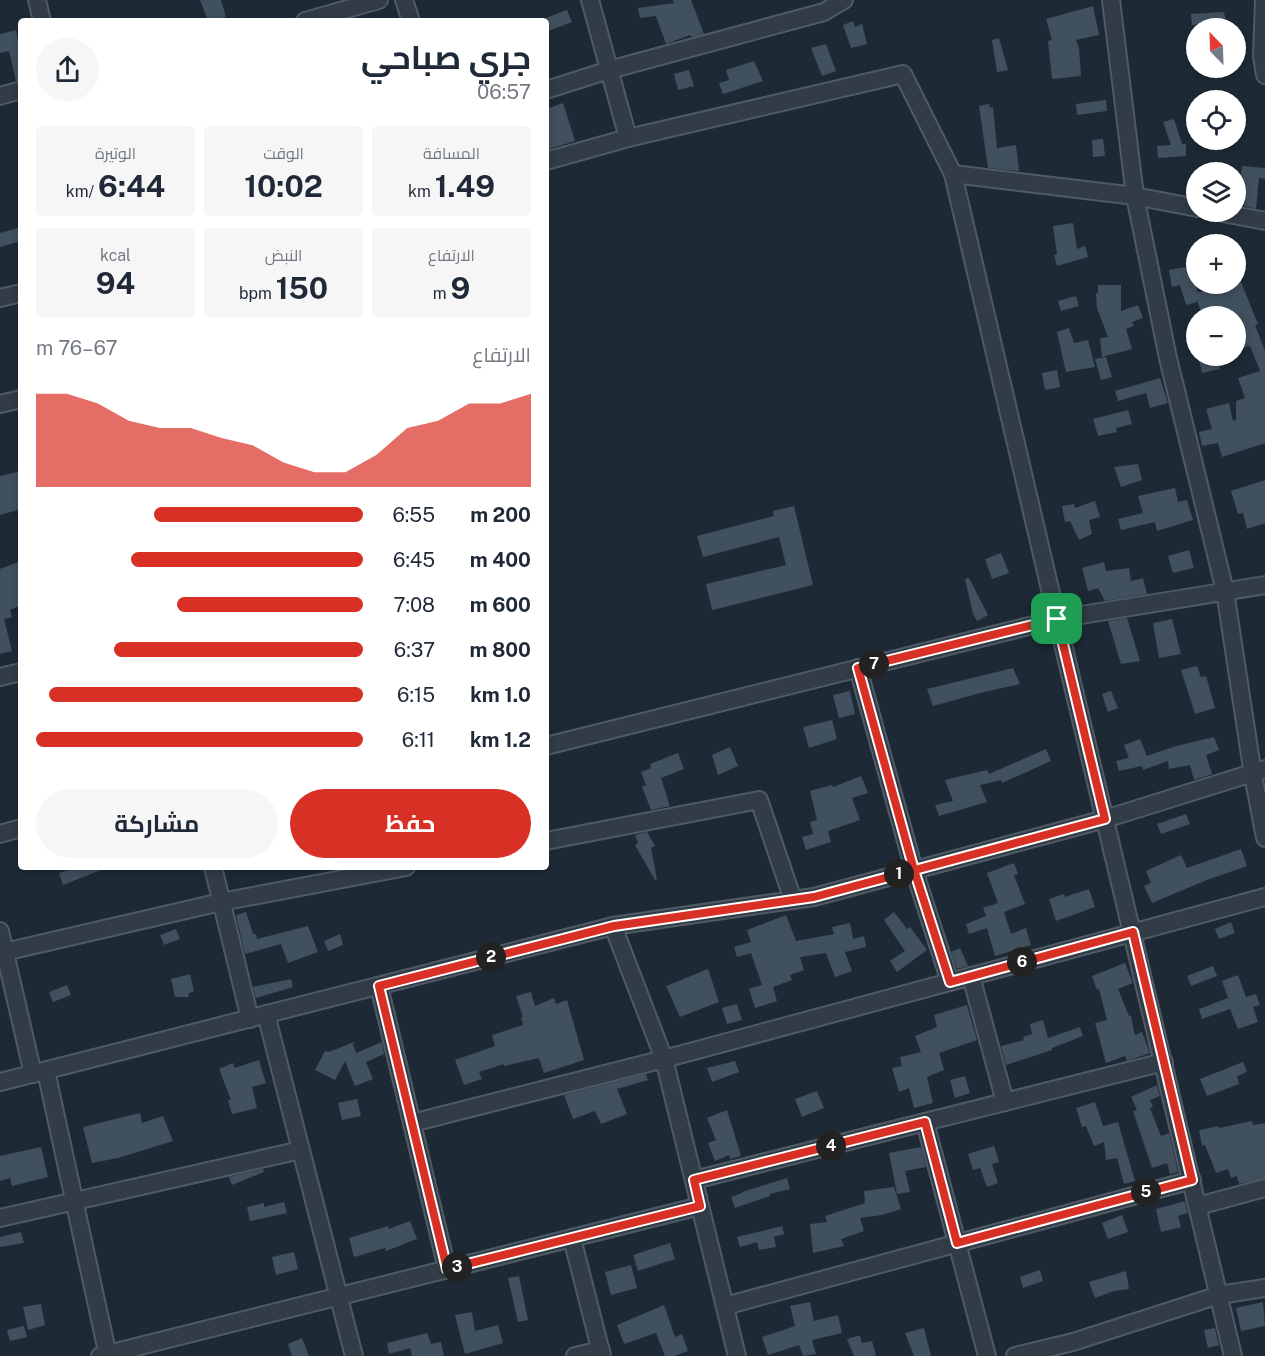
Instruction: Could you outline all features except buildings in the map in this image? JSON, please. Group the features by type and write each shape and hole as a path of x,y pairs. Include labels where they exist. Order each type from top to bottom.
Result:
{"street":[{"path":"37,0 41,18"},
{"path":"316,18 379,0"},
{"path":"404,0 410,18"},
{"path":"590,0 628,138"},
{"path":"549,89 844,0"},
{"path":"1112,0 1135,196 1167,358 1225,591 1259,772 1265,838"},
{"path":"1264,0 1262,56 1265,75"},
{"path":"549,160 628,138 903,74 953,174 1233,1356"},
{"path":"0,96 18,91"},
{"path":"953,174 1135,196 1186,206"},
{"path":"1246,217 1265,221"},
{"path":"0,298 18,294"},
{"path":"0,404 18,400"},
{"path":"549,745 1057,619 1265,585"},
{"path":"858,668 914,870 950,982"},
{"path":"0,677 18,673"},
{"path":"0,1082 614,926 814,897 1105,819 1259,772"},
{"path":"549,840 759,800 793,900"},
{"path":"0,834 18,829"},
{"path":"214,870 250,1019"},
{"path":"2,952 221,902 390,870"},
{"path":"412,1123 664,1059 1265,897"},
{"path":"614,926 664,1059 737,1356"},
{"path":"0,931 2,952 39,1072 74,1201 105,1355 700,1206"},
{"path":"971,976 1005,1102"},
{"path":"379,986 447,1269"},
{"path":"266,1014 354,1356"},
{"path":"694,1180 1164,1062"},
{"path":"925,1122 987,1356"},
{"path":"0,1218 301,1150"},
{"path":"725,1306 1192,1180"},
{"path":"1198,1206 1265,1188"},
{"path":"572,1238 601,1353 575,1356"},
{"path":"1015,1356 1073,1342 1219,1295 1265,1288"}],"route":[{"path":"1057,619 858,668 914,870 950,982 1133,932 1192,1180 957,1243 925,1122 694,1180 700,1206 447,1269 379,986 614,926 814,897 914,870 1105,819 1057,619"}]}
